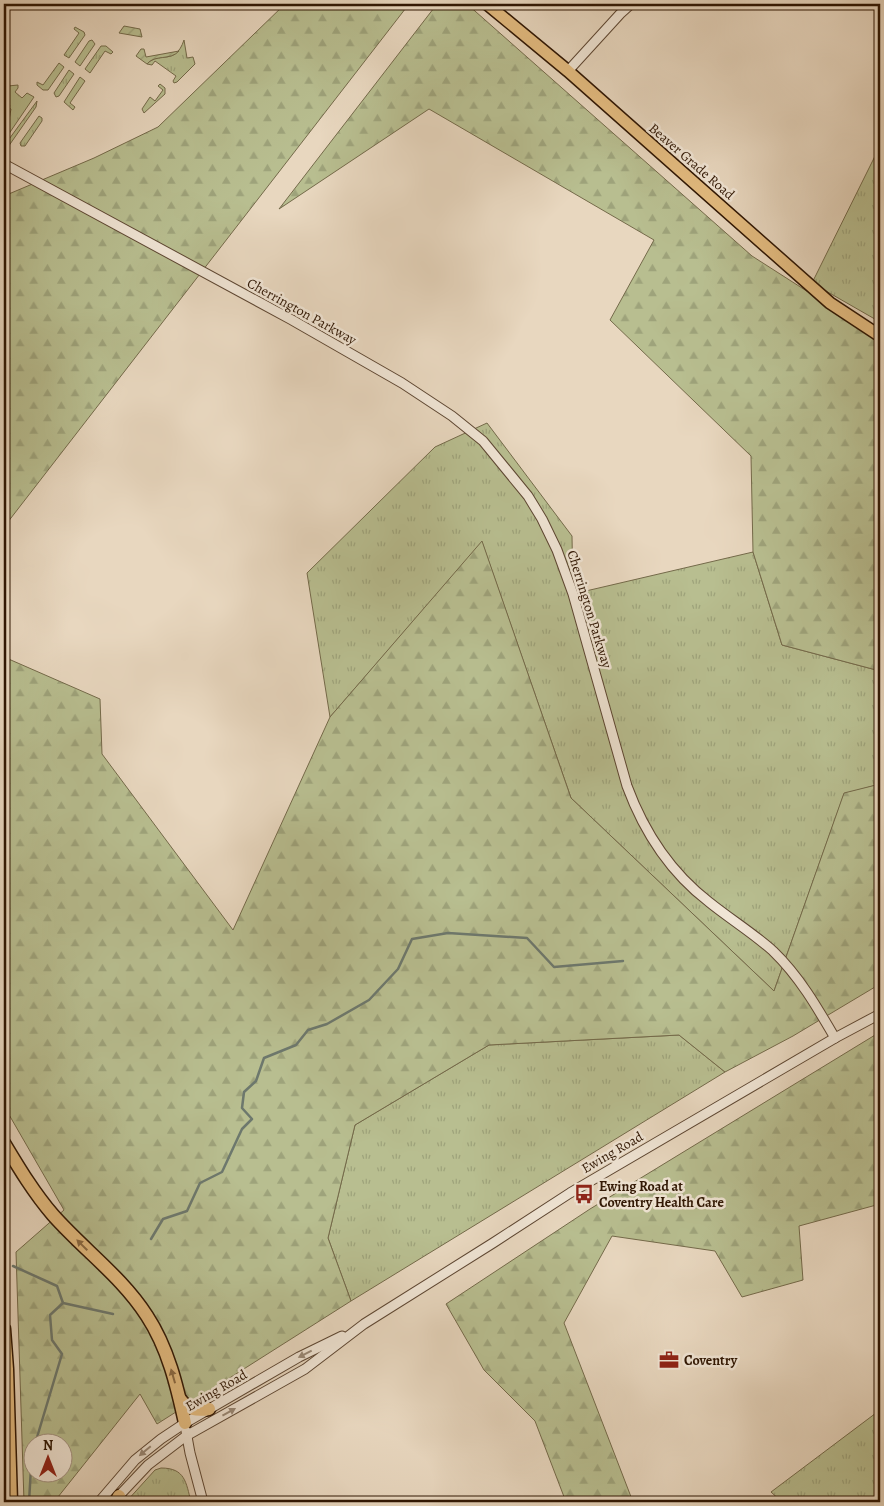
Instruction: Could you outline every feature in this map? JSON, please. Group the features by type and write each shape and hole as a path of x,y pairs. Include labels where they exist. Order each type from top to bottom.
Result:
{"highway":[{"path":"4,1143 26,1179 52,1214 123,1285 144,1312 168,1356 186,1430"},
{"path":"4,1329 11,1502"},
{"path":"180,1399 190,1408 209,1410"}],"main road":[{"name":"Beaver Grade Road","path":"487,4 568,71 830,303 880,336"}],"street":[{"path":"568,71 631,4"},
{"name":"Cherrington Parkway","path":"4,164 292,320 402,382 452,416 483,441 528,496 542,518 557,550 573,594 627,786 633,804 649,836 685,882 754,936 785,964 803,985 835,1038"},
{"name":"Ewing Road","path":"99,1502 136,1460 161,1439 186,1430 305,1369 364,1324 570,1193 835,1038 880,1014"},
{"name":"Ewing Road","path":"116,1500 148,1465 209,1410 299,1357 364,1324"},
{"path":"186,1430 203,1502"}],"green space":[{"path":"285,4 409,4 4,527 4,196 94,158 158,127"},
{"path":"437,4 467,4 752,256 880,338 880,671 782,645 753,552 751,456 610,320 654,240 429,109 279,209"},
{"path":"124,26 140,29 142,37 119,33"},
{"path":"75,27 84,32 85,35 69,58 64,55 79,33 74,29"},
{"path":"92,40 95,44 80,66 75,62 89,41"},
{"path":"184,40 187,58 193,57 195,64 174,83 173,81 176,76 155,61 152,65 147,64 157,58 172,56 180,48"},
{"path":"101,46 106,46 113,52 111,54 105,51 90,73 85,69"},
{"path":"141,49 144,49 146,57 179,51 171,56 154,59 147,64 136,56"},
{"path":"4,60 8,86 18,85 15,92 22,98 27,93 34,97 4,141 4,124 9,120 11,109 8,108 7,101 4,100"},
{"path":"59,63 64,67 48,90 43,90 37,85 37,82 43,85"},
{"path":"69,70 74,74 59,96 56,97 54,93"},
{"path":"80,77 85,81 70,103 75,107 73,110 64,102"},
{"path":"160,84 165,88 165,94 144,113 142,109 150,97 155,101 163,90 158,86"},
{"path":"37,101 36,107 4,151 4,146"},
{"path":"39,116 42,118 42,121 25,146 21,146 20,143"},
{"path":"880,146 880,322 812,283"},
{"path":"487,423 572,536 573,594 753,552 782,645 880,671 880,784 844,794 774,991 571,798 482,542 330,717 307,573 435,447"},
{"path":"482,541 571,798 774,991 844,793 880,784 880,984 793,1036 725,1072 679,1035 489,1045 355,1125 328,1238 351,1301 157,1424 140,1394 72,1479 72,1434 22,1434 22,1440 16,1252 64,1210 4,1106 4,657 100,699 102,754 233,930 330,717"},
{"path":"880,1032 880,1204 799,1226 803,1280 742,1297 715,1251 612,1236 564,1323 633,1502 566,1502 535,1421 484,1370 446,1304 590,1209"},
{"path":"679,1035 725,1072 351,1301 328,1238 355,1125 489,1045"},
{"path":"880,1410 880,1502 782,1502 771,1492"},
{"path":"161,1468 175,1470 180,1473 186,1482 191,1502 126,1502 155,1470"},
{"path":"23,1484 68,1484 54,1502 24,1502"}],"waterway":[{"path":"151,1239 163,1219 187,1211 200,1183 222,1172 242,1129 252,1119 242,1108 244,1092 256,1081 264,1058 296,1045 308,1030 327,1024 369,1000 398,969 412,939 448,933 527,938 554,967 623,961"},
{"path":"13,1266 57,1286 63,1303 50,1315 52,1340 62,1354 38,1434"},
{"path":"63,1303 113,1314"},
{"path":"29,1502 30,1484"}],"place":[{"name":"Ewing Road at Coventry Health Care","path":"584,1194"},
{"name":"Coventry","path":"669,1360"}]}
